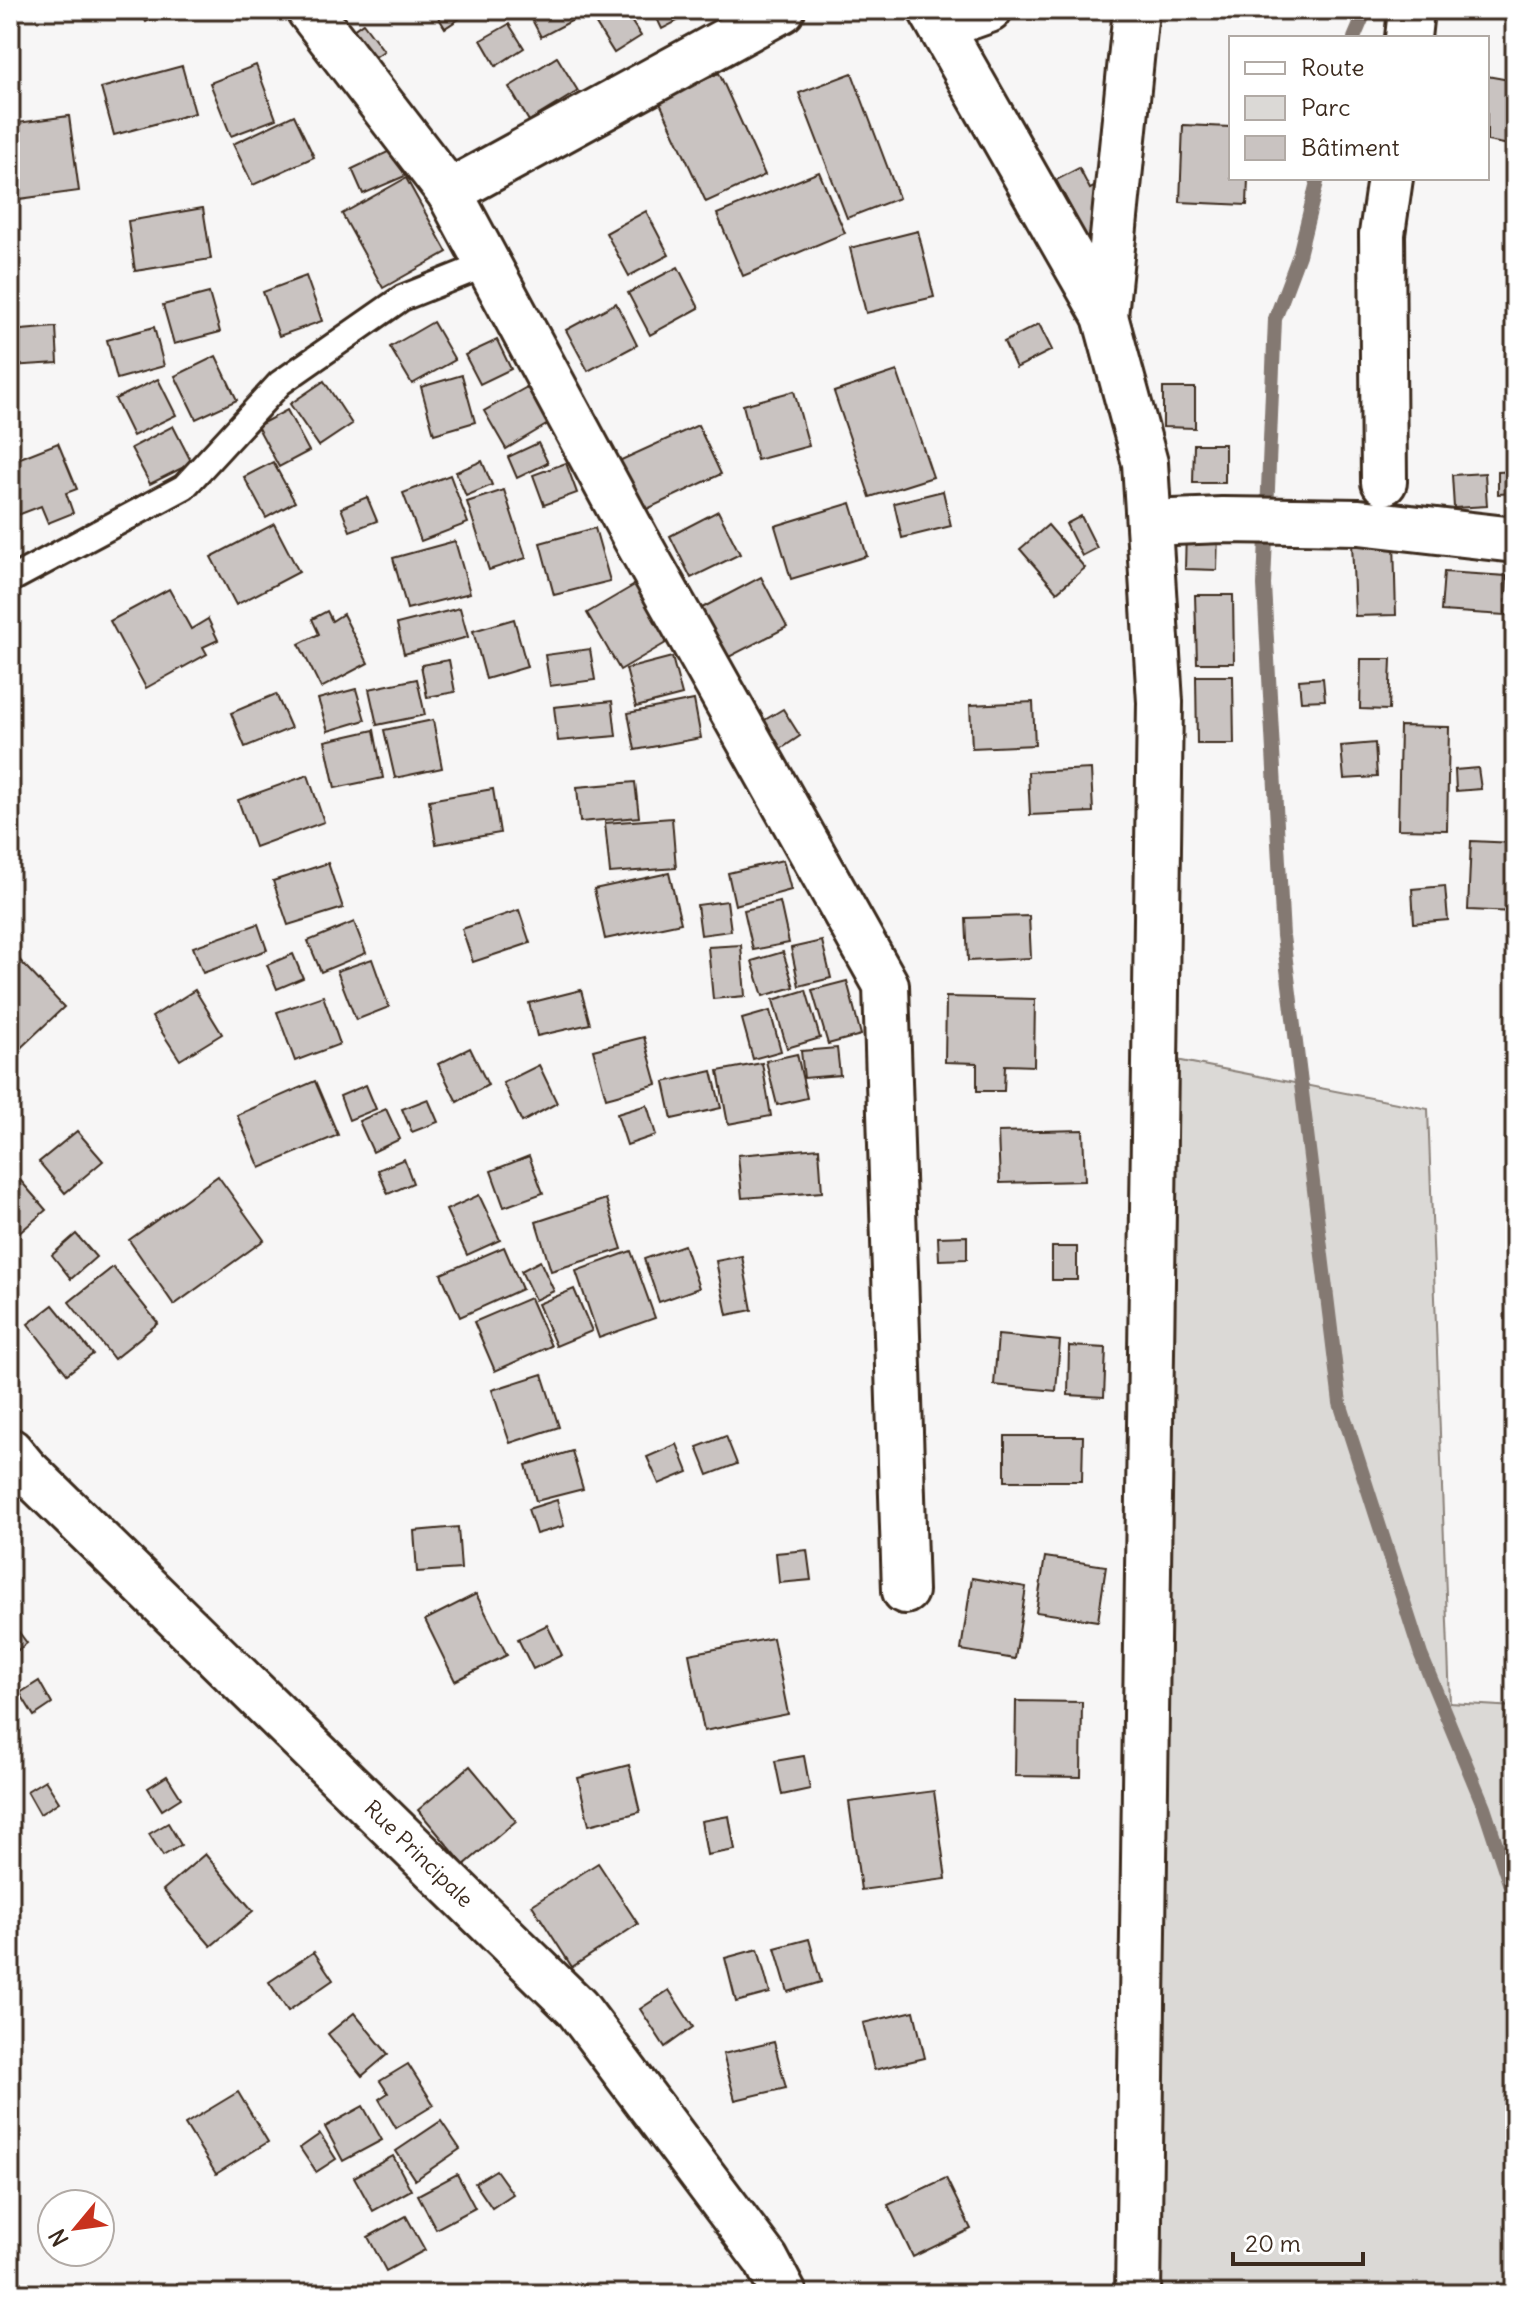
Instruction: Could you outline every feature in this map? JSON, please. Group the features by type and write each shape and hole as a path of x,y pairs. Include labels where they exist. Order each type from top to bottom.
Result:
{"street":[{"path":"309,10 449,192 636,539 886,985 905,1591"},
{"path":"449,192 782,10"},
{"path":"989,10 936,18 1105,316 1145,463 1149,523 1160,702 1138,2294"},
{"path":"1105,316 1136,10"},
{"path":"1408,36 1411,10"},
{"path":"1384,482 1382,234 1390,180"},
{"path":"1149,523 1222,520 1359,522 1515,540"},
{"name":"Rue Principale","path":"10,1451 577,2008 766,2260 784,2294"}],"lane":[{"path":"10,580 184,487 280,383 402,298 487,264"}],"green space":[{"path":"1156,1056 1428,1109 1450,1703 1515,1707 1515,2294 1138,2294"}],"building":[{"path":"140,10 169,10 146,22"},
{"path":"434,10 470,10 471,11 445,28"},
{"path":"527,10 570,10 575,19 541,37"},
{"path":"594,10 624,10 641,36 614,53 589,13"},
{"path":"653,10 697,10 697,11 662,29"},
{"path":"363,23 384,51 366,63 346,35"},
{"path":"509,24 524,48 496,66 481,40"},
{"path":"557,57 578,91 529,121 509,87"},
{"path":"256,65 276,119 231,136 210,83"},
{"path":"182,66 195,113 114,135 101,88"},
{"path":"719,73 765,175 706,202 659,101"},
{"path":"852,73 899,198 847,218 799,93"},
{"path":"1489,76 1515,81 1515,115 1510,145 1489,141"},
{"path":"294,115 314,157 253,185 233,144"},
{"path":"69,116 79,191 19,199 10,124"},
{"path":"1183,125 1229,127 1229,180 1248,180 1247,205 1180,202"},
{"path":"394,149 405,176 363,194 352,169"},
{"path":"1079,168 1090,189 1111,177 1094,251 1056,180"},
{"path":"819,172 845,233 743,276 717,214"},
{"path":"406,178 447,252 383,288 342,214"},
{"path":"203,208 211,259 135,271 128,221"},
{"path":"646,211 669,255 629,276 606,233"},
{"path":"918,231 934,297 866,313 850,248"},
{"path":"678,267 699,308 650,335 628,293"},
{"path":"306,276 322,321 279,336 263,292"},
{"path":"209,293 220,332 174,344 163,305"},
{"path":"616,303 637,345 588,371 566,330"},
{"path":"433,322 455,360 412,384 390,347"},
{"path":"1039,324 1052,350 1016,368 1004,342"},
{"path":"56,327 58,363 10,366 10,331"},
{"path":"154,327 164,366 117,379 107,340"},
{"path":"497,340 511,369 480,384 465,355"},
{"path":"216,356 237,400 196,419 175,376"},
{"path":"897,371 933,477 870,497 834,392"},
{"path":"462,375 475,422 434,434 421,387"},
{"path":"158,379 176,415 133,436 115,399"},
{"path":"324,381 352,424 319,446 290,404"},
{"path":"527,387 548,424 506,449 484,411"},
{"path":"1163,388 1195,388 1195,428 1163,427"},
{"path":"794,391 809,446 757,460 743,405"},
{"path":"287,410 309,451 279,467 257,426"},
{"path":"698,425 721,474 643,511 619,461"},
{"path":"173,426 192,463 150,484 131,448"},
{"path":"58,443 77,489 66,493 73,513 48,523 41,506 10,518 10,462"},
{"path":"538,443 548,463 517,478 508,457"},
{"path":"1194,444 1225,444 1225,483 1193,483"},
{"path":"482,461 492,485 466,496 456,472"},
{"path":"273,462 295,502 266,518 244,477"},
{"path":"566,463 577,493 544,505 533,475"},
{"path":"1515,471 1515,493 1498,494 1498,472"},
{"path":"1485,473 1487,506 1454,508 1452,475"},
{"path":"450,475 468,523 421,541 403,493"},
{"path":"504,490 526,558 489,570 467,502"},
{"path":"943,491 951,526 902,538 894,503"},
{"path":"367,497 377,521 350,531 341,508"},
{"path":"851,503 867,556 791,579 775,526"},
{"path":"718,511 740,554 691,578 670,536"},
{"path":"1081,516 1097,548 1082,556 1066,524"},
{"path":"274,524 299,572 236,605 211,557"},
{"path":"1048,525 1085,568 1057,592 1020,549"},
{"path":"595,528 610,581 554,595 540,543"},
{"path":"1186,530 1218,530 1217,570 1185,569"},
{"path":"455,541 470,593 407,609 393,558"},
{"path":"1394,541 1396,615 1355,616 1352,542"},
{"path":"1444,572 1507,576 1505,615 1441,611"},
{"path":"761,577 787,627 727,658 700,609"},
{"path":"638,583 671,640 620,670 587,613"},
{"path":"169,589 191,629 208,619 218,640 203,647 207,654 146,688 110,621"},
{"path":"1195,595 1233,595 1234,663 1197,663"},
{"path":"460,608 468,637 404,654 397,624"},
{"path":"327,611 332,621 343,614 368,663 321,688 299,644 319,634 312,619"},
{"path":"514,619 527,667 486,679 473,631"},
{"path":"590,649 595,680 550,686 545,655"},
{"path":"672,657 682,695 636,707 626,669"},
{"path":"1361,659 1391,659 1389,710 1360,709"},
{"path":"449,660 455,692 427,697 421,665"},
{"path":"1196,676 1233,676 1234,744 1197,744"},
{"path":"1323,678 1325,700 1301,701 1299,680"},
{"path":"417,679 425,715 377,725 369,689"},
{"path":"356,689 365,720 328,731 318,699"},
{"path":"276,694 291,728 245,747 231,713"},
{"path":"694,700 701,738 635,750 628,713"},
{"path":"612,701 616,736 558,741 554,707"},
{"path":"1033,702 1035,745 972,748 970,705"},
{"path":"783,709 800,736 776,752 758,724"},
{"path":"433,720 442,768 395,778 384,730"},
{"path":"1400,726 1449,727 1447,830 1398,829"},
{"path":"374,730 383,778 335,788 325,741"},
{"path":"1375,743 1377,777 1344,779 1341,746"},
{"path":"1478,768 1481,789 1456,791 1455,770"},
{"path":"1091,769 1093,812 1030,815 1028,772"},
{"path":"308,775 324,822 255,847 238,800"},
{"path":"635,782 639,817 580,822 577,787"},
{"path":"493,789 500,833 436,844 429,800"},
{"path":"672,818 676,868 610,873 605,823"},
{"path":"1471,841 1515,843 1515,912 1468,910"},
{"path":"783,860 791,890 735,905 728,873"},
{"path":"328,863 343,908 288,925 273,881"},
{"path":"669,873 681,923 605,939 594,889"},
{"path":"1445,886 1448,920 1414,923 1412,889"},
{"path":"727,901 731,931 701,935 697,905"},
{"path":"780,902 789,943 753,950 744,910"},
{"path":"519,910 530,943 473,962 462,929"},
{"path":"1029,916 1031,958 968,961 966,918"},
{"path":"354,922 366,953 321,972 308,941"},
{"path":"258,924 267,950 203,973 193,947"},
{"path":"822,941 831,978 799,986 791,948"},
{"path":"741,945 745,996 713,999 708,947"},
{"path":"10,950 64,1007 10,1058"},
{"path":"783,952 794,987 763,996 752,961"},
{"path":"293,954 303,978 277,989 267,965"},
{"path":"372,959 389,1007 356,1020 337,971"},
{"path":"847,981 861,1035 828,1044 812,990"},
{"path":"195,990 222,1034 180,1060 152,1017"},
{"path":"581,990 590,1024 537,1036 529,1003"},
{"path":"806,990 820,1038 787,1048 773,1000"},
{"path":"323,996 340,1044 295,1061 277,1012"},
{"path":"946,997 1035,999 1034,1066 1005,1065 1004,1091 977,1091 977,1063 945,1062"},
{"path":"770,1011 781,1051 753,1059 742,1019"},
{"path":"644,1037 657,1084 606,1098 593,1050"},
{"path":"470,1048 488,1085 457,1102 438,1064"},
{"path":"837,1048 840,1075 804,1078 801,1051"},
{"path":"797,1054 807,1098 777,1105 766,1061"},
{"path":"762,1063 771,1116 728,1124 718,1071"},
{"path":"539,1065 557,1103 522,1122 503,1083"},
{"path":"712,1071 721,1108 672,1119 664,1082"},
{"path":"315,1081 338,1135 260,1168 237,1115"},
{"path":"366,1085 376,1109 349,1120 340,1096"},
{"path":"428,1099 438,1122 412,1132 402,1109"},
{"path":"647,1105 656,1135 627,1145 617,1114"},
{"path":"386,1109 400,1139 373,1152 359,1121"},
{"path":"1083,1130 1085,1181 1000,1183 998,1132"},
{"path":"77,1131 103,1161 65,1193 39,1162"},
{"path":"819,1148 822,1192 742,1198 738,1155"},
{"path":"529,1156 543,1193 504,1207 491,1171"},
{"path":"404,1159 413,1183 388,1194 378,1170"},
{"path":"218,1176 264,1240 174,1305 129,1240"},
{"path":"20,1180 46,1210 10,1241 10,1188"},
{"path":"479,1195 500,1240 467,1255 446,1210"},
{"path":"606,1199 622,1249 551,1271 536,1222"},
{"path":"76,1234 96,1257 71,1279 52,1255"},
{"path":"967,1236 967,1259 939,1260 938,1237"},
{"path":"684,1245 699,1288 659,1302 644,1259"},
{"path":"504,1247 522,1289 460,1317 441,1274"},
{"path":"1052,1247 1077,1247 1077,1280 1052,1280"},
{"path":"631,1251 655,1318 599,1338 576,1271"},
{"path":"742,1256 752,1310 727,1315 716,1261"},
{"path":"540,1261 554,1291 535,1300 521,1271"},
{"path":"113,1267 158,1323 114,1359 69,1302"},
{"path":"574,1289 592,1331 556,1346 538,1304"},
{"path":"530,1298 551,1346 495,1371 474,1322"},
{"path":"53,1305 93,1354 67,1374 28,1324"},
{"path":"998,1335 1060,1341 1056,1391 994,1385"},
{"path":"1069,1346 1106,1348 1104,1397 1068,1395"},
{"path":"542,1374 559,1427 510,1443 492,1390"},
{"path":"726,1436 737,1464 708,1475 697,1447"},
{"path":"1005,1436 1083,1436 1082,1481 1005,1481"},
{"path":"677,1444 688,1472 659,1484 647,1457"},
{"path":"572,1451 583,1489 536,1501 526,1465"},
{"path":"557,1500 564,1526 536,1534 528,1509"},
{"path":"458,1527 461,1569 417,1572 414,1531"},
{"path":"807,1550 811,1580 779,1583 776,1553"},
{"path":"1045,1557 1106,1566 1098,1621 1036,1612"},
{"path":"972,1578 1026,1587 1015,1659 961,1650"},
{"path":"476,1594 507,1655 455,1681 425,1620"},
{"path":"10,1620 27,1643 10,1656"},
{"path":"547,1625 562,1655 533,1669 518,1639"},
{"path":"773,1638 788,1714 704,1731 689,1654"},
{"path":"39,1681 52,1704 34,1716 20,1693"},
{"path":"1016,1701 1082,1702 1081,1777 1015,1776"},
{"path":"804,1756 810,1789 782,1795 775,1761"},
{"path":"629,1765 640,1812 589,1825 578,1778"},
{"path":"470,1766 516,1821 464,1865 418,1810"},
{"path":"167,1776 181,1798 162,1810 148,1788"},
{"path":"45,1780 59,1802 40,1814 27,1791"},
{"path":"934,1791 946,1879 861,1890 849,1802"},
{"path":"729,1816 735,1850 707,1855 701,1821"},
{"path":"168,1823 181,1845 163,1856 149,1834"},
{"path":"205,1854 253,1911 211,1946 163,1890"},
{"path":"598,1863 638,1924 572,1967 532,1905"},
{"path":"809,1939 821,1982 788,1992 775,1948"},
{"path":"758,1949 770,1993 736,2002 725,1958"},
{"path":"314,1952 333,1980 288,2011 269,1982"},
{"path":"669,1990 693,2027 665,2047 640,2009"},
{"path":"914,2011 925,2058 874,2070 863,2023"},
{"path":"354,2013 388,2054 362,2076 328,2034"},
{"path":"774,2042 786,2088 735,2100 723,2054"},
{"path":"408,2064 434,2105 396,2128 379,2099 388,2093 380,2081"},
{"path":"238,2092 268,2142 216,2174 185,2124"},
{"path":"363,2106 382,2140 343,2161 325,2127"},
{"path":"441,2121 460,2149 415,2180 396,2151"},
{"path":"320,2134 336,2159 316,2172 300,2148"},
{"path":"393,2156 411,2190 373,2211 354,2177"},
{"path":"496,2170 513,2194 492,2208 475,2183"},
{"path":"457,2174 475,2208 436,2229 418,2195"},
{"path":"946,2178 971,2229 913,2257 888,2205"},
{"path":"406,2216 425,2250 386,2271 368,2237"}],"waterway":[{"path":"1355,36 1366,10"},
{"path":"1318,180 1299,255 1275,319 1264,585 1283,936 1340,1403 1421,1655 1484,1807 1515,1901"}]}
